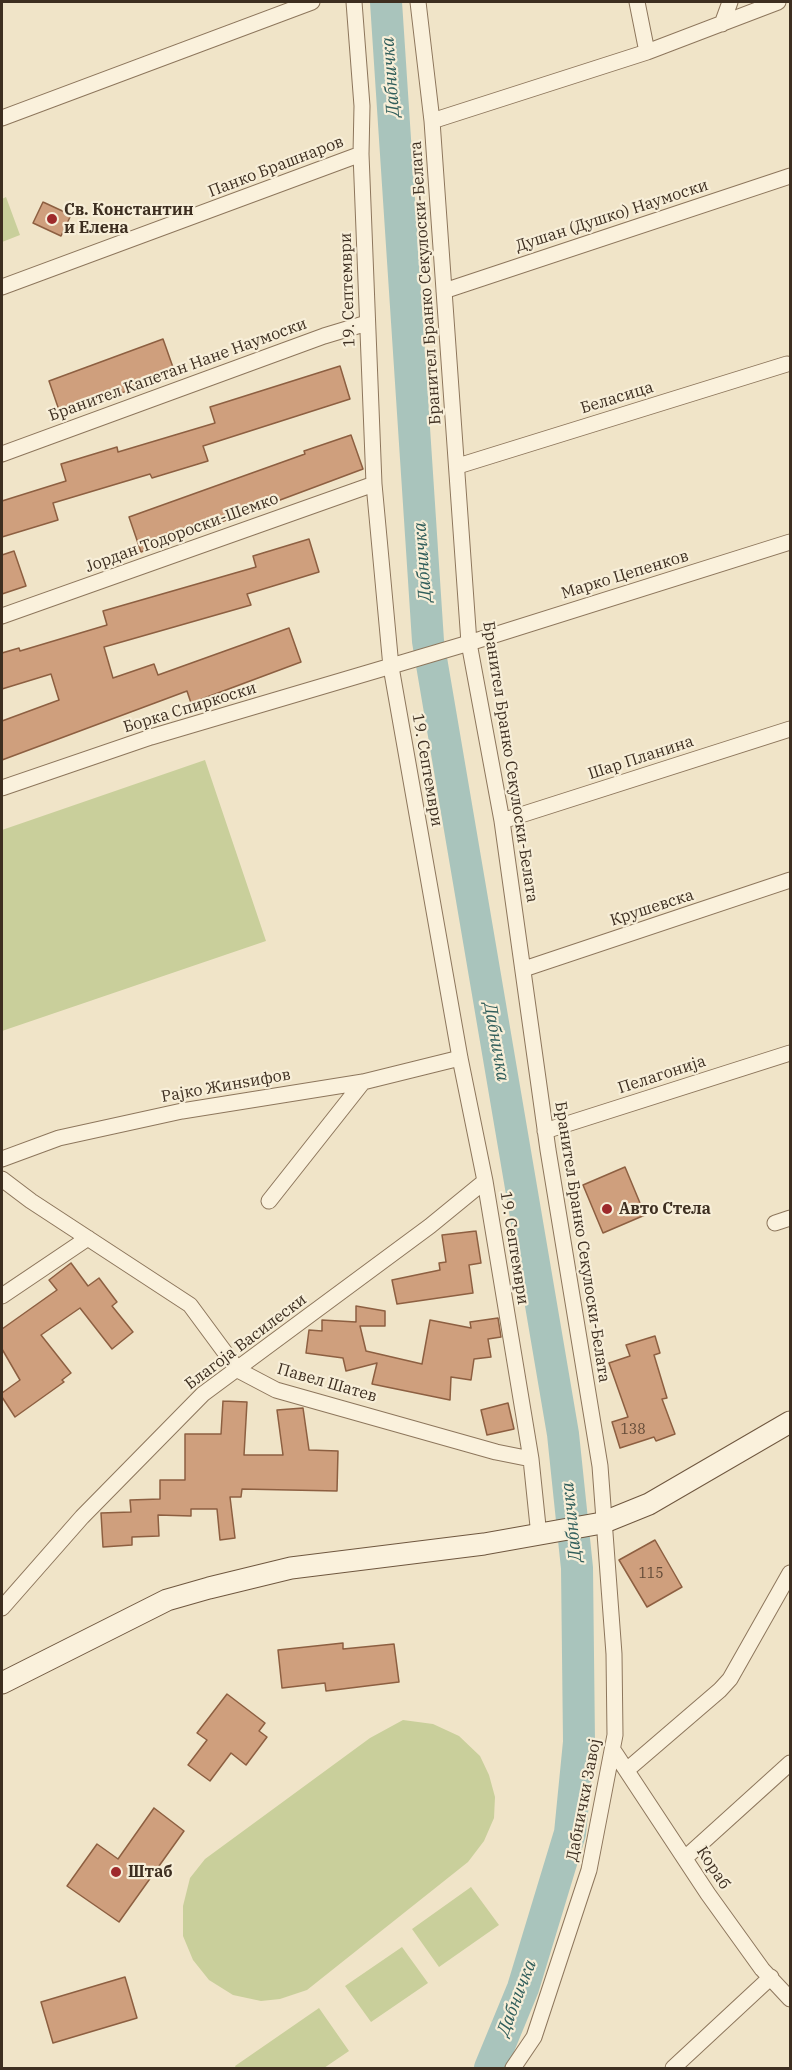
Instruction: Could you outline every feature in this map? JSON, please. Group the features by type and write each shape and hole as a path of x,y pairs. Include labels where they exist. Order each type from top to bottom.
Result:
{"main road":[{"path":"2,1683 167,1600 209,1588 291,1568 539,1536 602,1523 649,1504 790,1422"}],"street":[{"path":"2,118 312,2"},
{"name":"19. Септември","path":"354,2 362,106 361,154 374,484 391,667 460,1058 485,1181 531,1459 539,1536"},
{"name":"Бранител Бранко Секулоски-Белата","path":"417,2 432,121 470,643 502,821 545,1131 600,1466 602,1523"},
{"path":"637,2 647,52"},
{"path":"716,2 722,24"},
{"path":"722,24 730,2"},
{"path":"432,121 647,52 778,2"},
{"name":"Панко Брашнаров","path":"2,287 361,154"},
{"name":"Душан (Душко) Наумоски","path":"444,291 790,176"},
{"name":"Бранител Капетан Нане Наумоски","path":"2,454 324,336 367,323"},
{"name":"Беласица","path":"458,466 787,364"},
{"name":"Јордан Тодороски-Шемко","path":"2,616 374,484"},
{"name":"Марко Цепенков","path":"391,667 790,542"},
{"name":"Борка Спиркоски","path":"2,788 151,737 391,667"},
{"name":"Шар Планина","path":"502,821 790,729"},
{"name":"Крушевска","path":"524,969 790,880"},
{"name":"Пелагонија","path":"545,1131 790,1053"},
{"name":"Рајко Жинѕифов","path":"2,1159 59,1138 182,1111 363,1082 460,1058"},
{"path":"268,1201 363,1082"},
{"name":"Павел Шатев","path":"2,1179 190,1305 238,1370 276,1390 496,1452 531,1459"},
{"name":"Благоја Василески","path":"2,1608 82,1518 203,1394 430,1226 485,1181"},
{"path":"2,1296 88,1238"},
{"name":"Дабнички Завој","path":"513,2068 534,2037 589,1870 613,1750 615,1735 614,1654 602,1523"},
{"path":"627,1770 720,1690 729,1679 790,1573"},
{"name":"Кораб","path":"613,1750 708,1894 762,1969 789,1993"},
{"path":"685,1858 790,1763"},
{"path":"673,2068 771,1977"}],"green space":[{"path":"6,197 20,235 2,242 2,199"},
{"path":"205,760 266,941 2,1031 2,830"},
{"path":"403,1720 433,1724 459,1736 480,1756 489,1775 495,1797 494,1818 484,1841 468,1862 307,1990 280,1999 261,2001 233,1995 209,1980 193,1960 183,1936 183,1906 190,1878 205,1859 370,1738"},
{"path":"471,1887 499,1925 439,1967 412,1929"},
{"path":"402,1947 428,1983 371,2022 345,1986"},
{"path":"319,2008 349,2051 324,2068 236,2068 235,2066"}],"building":[{"name":"Св. Константин и Елена","path":"43,202 71,215 61,236 33,223"},
{"path":"163,339 175,373 61,416 49,381"},
{"path":"340,366 350,399 203,446 208,461 152,478 150,474 53,503 58,520 2,537 2,501 66,481 61,464 117,447 118,452 215,423 210,407"},
{"path":"351,435 363,469 141,552 129,517 305,454 304,451"},
{"path":"309,539 319,572 247,594 251,605 104,647 113,678 154,664 158,675 289,628 301,662 191,703 187,691 2,760 2,721 59,700 51,674 2,689 2,653 19,648 20,651 107,625 103,611 256,567 253,556"},
{"path":"14,551 26,586 2,594 2,555"},
{"path":"625,1167 645,1215 603,1233 583,1185"},
{"path":"476,1231 481,1263 469,1265 473,1293 397,1304 392,1280 440,1270 439,1263 446,1262 442,1235"},
{"path":"71,1263 88,1286 99,1278 117,1302 112,1306 133,1332 112,1349 80,1308 41,1335 71,1373 62,1380 64,1382 15,1417 2,1397 2,1393 20,1380 2,1349 2,1329 57,1290 49,1280"},
{"path":"356,1306 385,1311 385,1326 360,1326 366,1351 422,1364 430,1320 471,1328 470,1322 498,1318 501,1337 488,1339 491,1357 474,1359 471,1380 451,1377 450,1400 372,1384 377,1363 346,1371 343,1358 306,1353 309,1330 322,1331 322,1320 356,1322"},
{"path":"655,1336 660,1353 654,1355 667,1398 662,1399 675,1434 656,1441 654,1437 620,1448 612,1422 628,1417 609,1363 630,1356 626,1345"},
{"path":"223,1401 247,1402 244,1455 283,1455 277,1410 303,1408 309,1450 338,1451 337,1491 242,1489 241,1497 230,1497 235,1538 220,1540 217,1509 191,1509 191,1516 158,1515 159,1536 132,1537 132,1545 103,1547 101,1513 131,1512 130,1500 160,1499 160,1480 185,1480 185,1434 221,1434"},
{"path":"508,1403 514,1429 487,1435 481,1410"},
{"path":"655,1540 682,1587 647,1607 619,1560"},
{"path":"343,1643 343,1649 394,1644 399,1682 326,1691 325,1683 282,1688 278,1650"},
{"path":"227,1694 265,1723 259,1731 267,1737 246,1765 231,1753 210,1781 188,1765 207,1740 197,1733"},
{"name":"Штаб","path":"154,1808 184,1831 119,1922 67,1886 97,1844 118,1859"},
{"path":"125,1977 137,2018 53,2043 41,2002"}],"waterway":[{"name":"Дабничка","path":"386,2 428,641 563,1434 577,1568 579,1742 570,1833 523,1988 490,2068"}],"place":[{"name":"Св. Константин и Елена","path":"52,219"},
{"name":"Авто Стела","path":"607,1209"},
{"name":"Штаб","path":"116,1872"}]}
